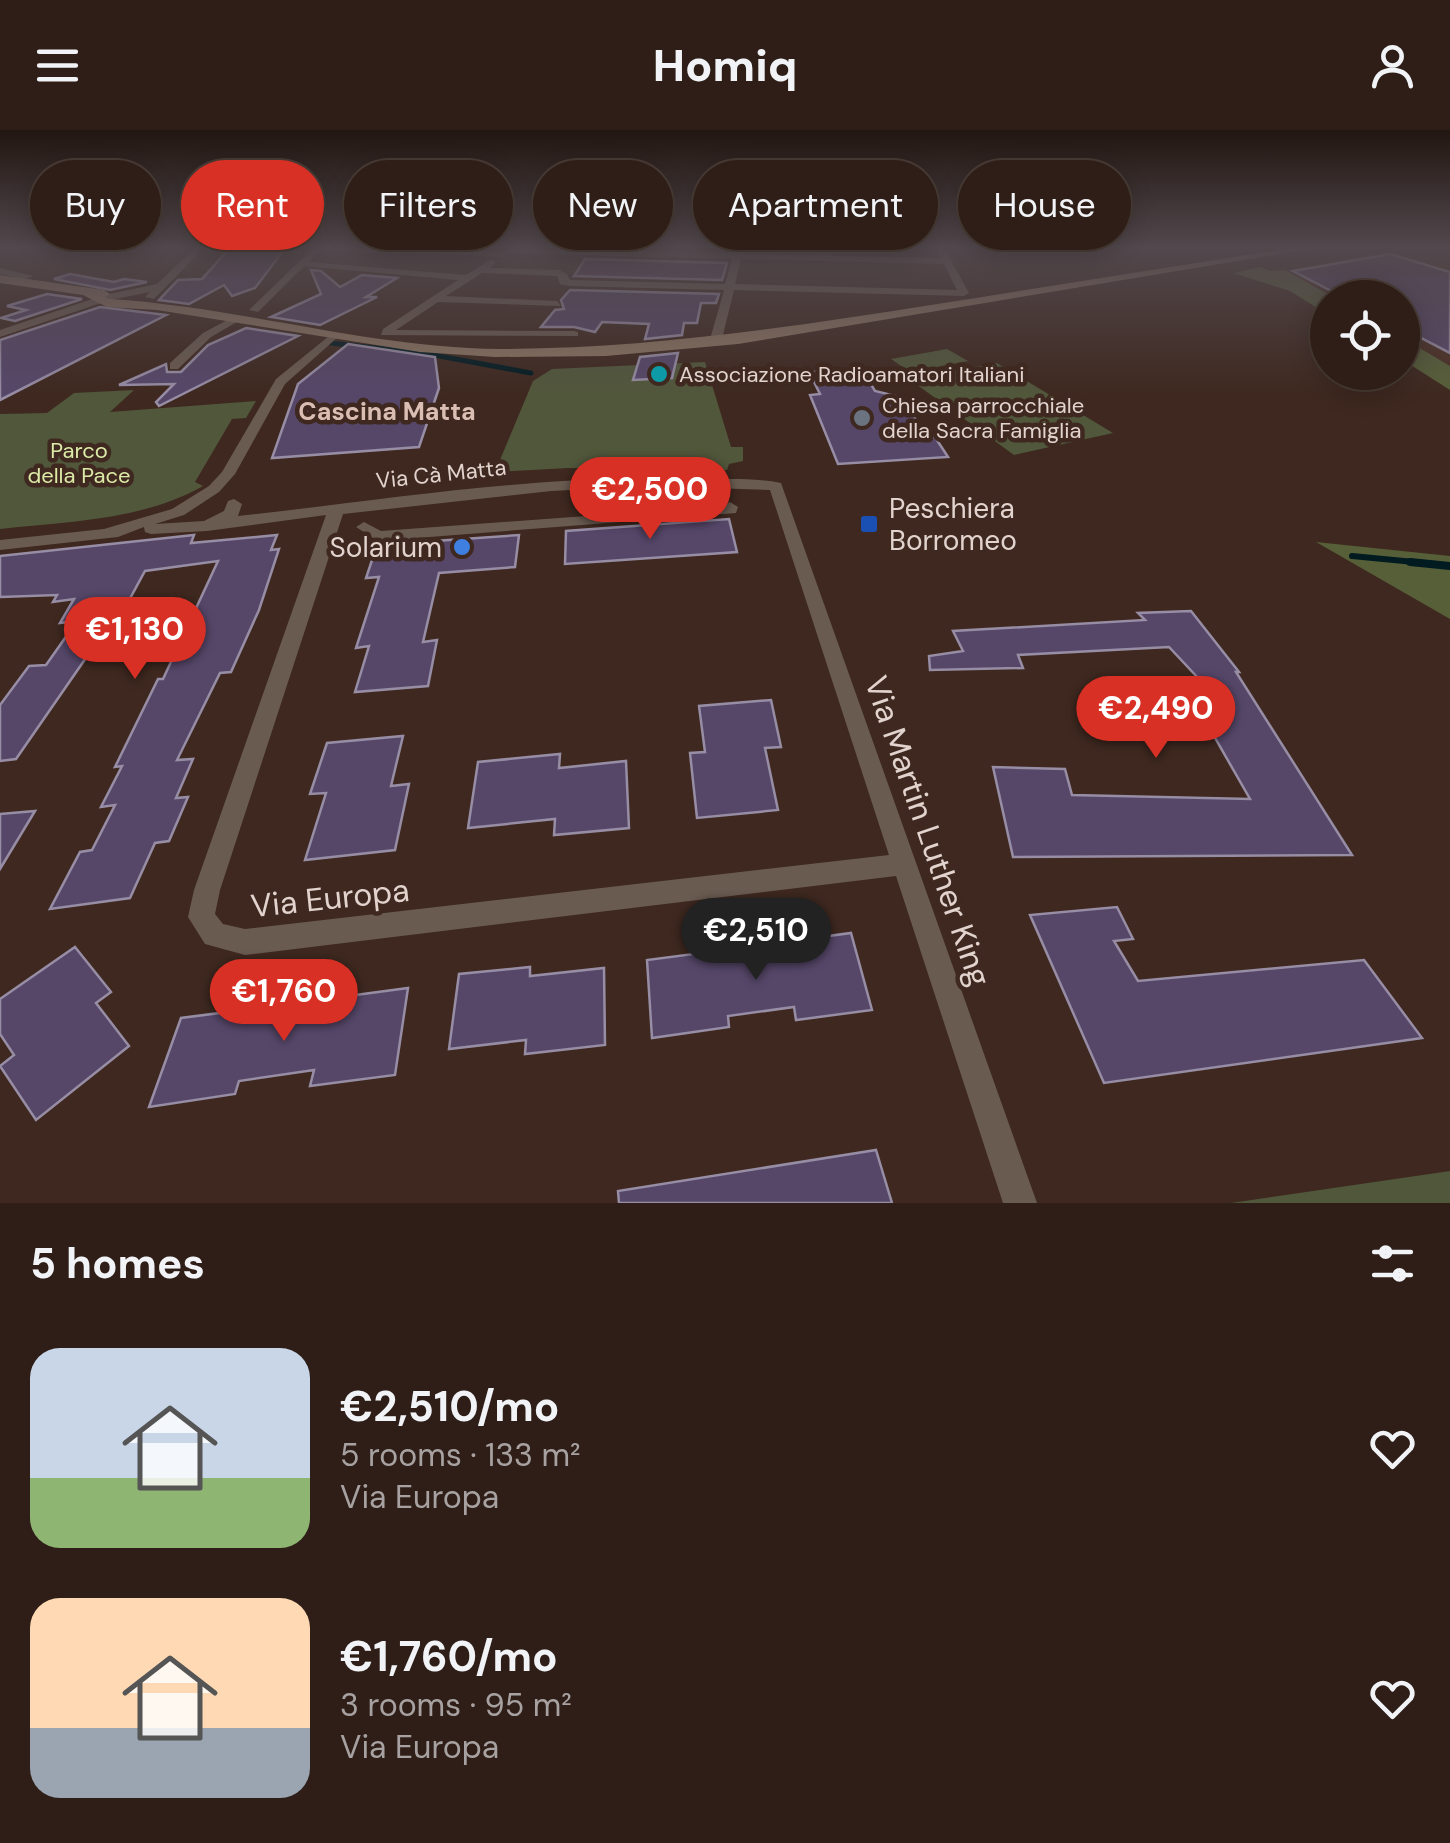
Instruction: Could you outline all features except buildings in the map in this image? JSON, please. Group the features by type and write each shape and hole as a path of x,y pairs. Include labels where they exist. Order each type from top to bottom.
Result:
{"main road":[{"path":"89,296 131,306 153,303"},
{"path":"93,297 106,296"},
{"path":"124,296 305,331 379,337 455,351 542,354 715,344 1012,296"}],"street":[{"path":"153,303 156,296"},
{"path":"254,310 270,296"},
{"path":"379,337 441,296"},
{"path":"715,344 729,296"},
{"path":"0,334 93,297"},
{"path":"437,299 557,304"},
{"path":"174,366 207,336 236,319"},
{"path":"724,320 751,338"},
{"path":"305,331 312,338 308,356"},
{"path":"379,337 574,334"},
{"path":"180,519 228,474 276,388 334,335"},
{"path":"216,523 231,514 232,503 226,488 228,474"},
{"name":"Via Cà Matta","path":"0,545 108,533 180,519 216,523 296,511 581,484 770,483"},
{"name":"Via Martin Luther King","path":"770,483 779,490 1020,1203"},
{"name":"Via Cà Matta","path":"197,502 216,498 296,511"},
{"name":"Via Europa","path":"337,507 206,890 201,918 215,934 245,942 906,864"},
{"path":"364,527 378,536 547,518 730,507"}],"shaded area":[{"path":"1420,296 1450,296 1450,366 1420,348"}],"green space":[{"path":"1420,348 1450,366 1450,390 1420,371"},
{"path":"947,349 968,361 910,372 891,359"},
{"path":"705,362 731,447 743,447 743,461 729,464 727,470 569,468 495,472 533,381 552,369"},
{"path":"997,363 1113,433 1014,455 909,379"},
{"name":"Parco della Pace","path":"134,390 110,412 256,401 246,418 232,419 195,482 203,486 179,498 130,513 0,529 0,414 47,413 74,393"},
{"path":"1316,542 1450,556 1450,619"},
{"path":"1450,1171 1450,1203 1231,1203"}],"waterway":[{"path":"331,343 423,353 531,373"},
{"path":"1352,556 1435,564"},
{"path":"1410,562 1450,566"}],"place":[{"name":"Associazione Radioamatori Italiani","path":"659,374"},
{"name":"Chiesa parrocchiale della Sacra Famiglia","path":"862,418"},
{"name":"Peschiera Borromeo","path":"869,524"},
{"name":"Solarium","path":"462,547"}],"district":[{"name":"Cascina Matta","path":"387,411"}]}
